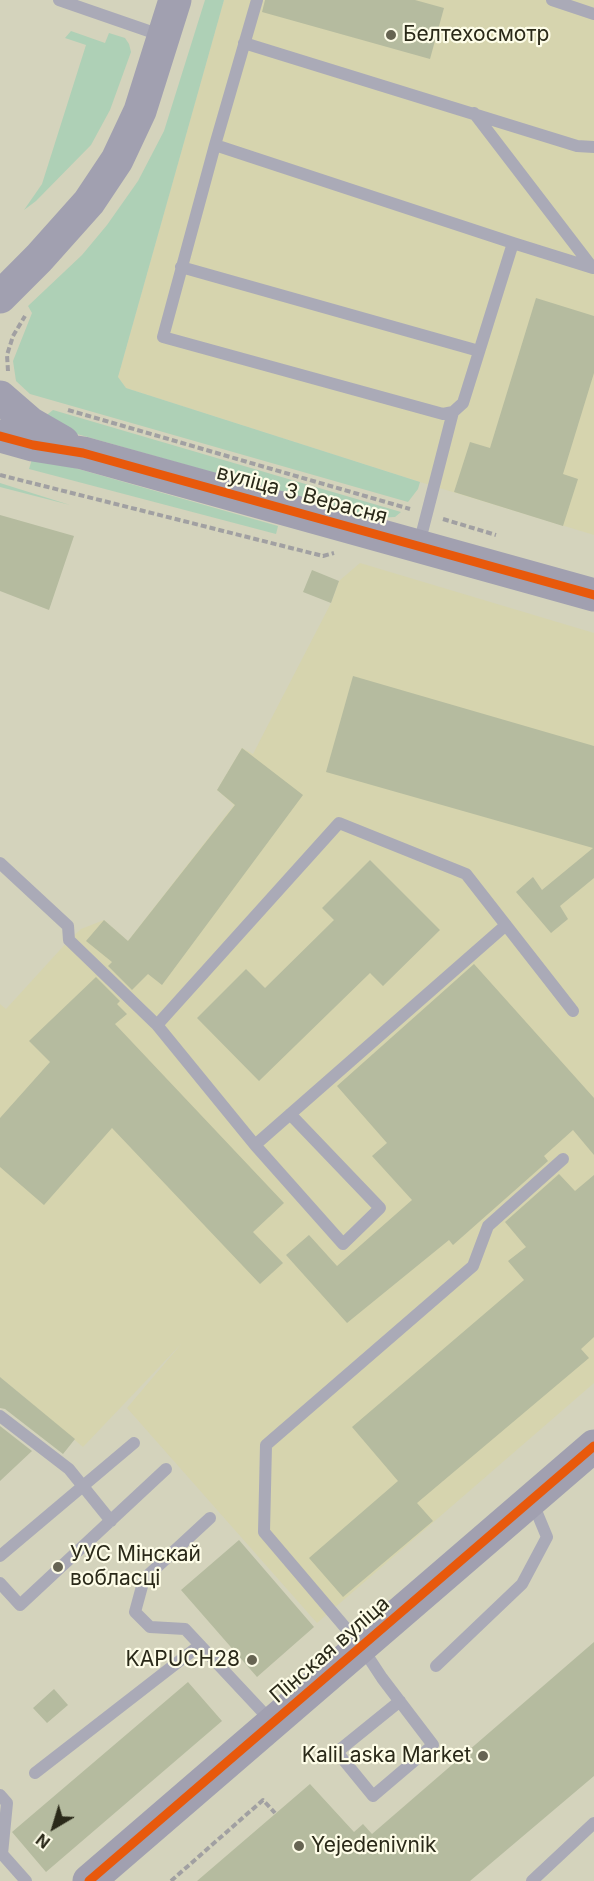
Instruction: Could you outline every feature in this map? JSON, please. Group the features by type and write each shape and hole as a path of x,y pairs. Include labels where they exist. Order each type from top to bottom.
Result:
{"street":[{"path":"7,304 89,202 117,160 140,111 175,0"},
{"name":"вуліца 3 Верасня","path":"4,389 30,423 83,453"},
{"name":"вуліца 3 Верасня","path":"0,436 33,445 83,453 594,595"},
{"name":"Пінская вуліца","path":"89,1881 594,1446"}],"lane":[{"path":"257,0 163,337 442,414 453,412 463,403 513,243"},
{"path":"552,0 594,14"},
{"path":"62,1 164,36"},
{"path":"244,43 577,146 594,147"},
{"path":"474,113 593,268"},
{"path":"215,145 593,268"},
{"path":"577,146 594,157"},
{"path":"181,267 479,351"},
{"path":"419,545 453,412"},
{"path":"157,1025 339,823 466,874 573,1011"},
{"path":"0,863 68,926 69,940 157,1025 255,1145 343,1244 380,1208 290,1114"},
{"path":"255,1145 506,925"},
{"path":"400,1701 337,1752 373,1796 434,1745 361,1646 264,1532 266,1445 473,1266 488,1226 563,1159"},
{"path":"0,1416 69,1469 111,1521"},
{"path":"0,1556 134,1443"},
{"path":"0,1583 20,1605 166,1469"},
{"path":"436,1666 522,1584 547,1537 532,1500"},
{"path":"210,1518 144,1580 135,1612 150,1627 184,1629 273,1723"},
{"path":"35,1773 200,1645"},
{"path":"0,1795 7,1803 2,1854 26,1881"},
{"path":"532,1881 594,1823"}],"path":[{"path":"4,389 7,355 13,336 7,304"},
{"path":"60,408 505,538"},
{"path":"0,475 323,556 345,549"},
{"path":"171,1881 263,1800 275,1813"}],"shaded area":[{"path":"224,0 594,0 594,535 126,388 118,377"},
{"path":"360,563 594,633 594,1383 317,1623 127,1408 182,1343 83,1447 0,1377 0,1004 6,1009 81,929 104,920 128,941 234,805 217,790 242,748 253,754 331,603 339,581"}],"green space":[{"path":"205,0 224,0 118,377 126,388 420,482 418,489 408,502 30,394 16,381 13,361 32,313 28,306 82,255 107,225 138,181 164,131"},
{"path":"71,31 105,43 109,33 125,38 131,52 110,110 91,145 36,201 24,210 42,184 86,45 65,38"},
{"path":"53,410 401,512 395,517 374,518 45,425 48,414"},
{"path":"33,456 278,526 276,534 29,469"},
{"path":"0,483 70,505 0,487"}],"building":[{"name":"Белтехосмотр","path":"265,0 415,0 444,8 430,59 262,12"},
{"path":"536,298 594,316 594,373 563,474 578,479 563,526 454,492 470,442 490,448"},
{"path":"0,515 74,536 49,610 0,591"},
{"path":"312,570 339,581 331,603 303,592"},
{"path":"353,676 594,746 594,878 560,906 568,919 551,933 516,892 533,877 542,890 593,848 326,772"},
{"path":"242,748 303,795 162,985 148,974 132,990 108,966 112,962 86,941 104,920 128,941 235,805 217,790"},
{"path":"370,860 440,930 383,986 370,973 259,1081 197,1018 246,969 265,988 334,920 322,908"},
{"path":"474,964 594,1098 594,1155 573,1130 544,1156 548,1161 453,1245 449,1240 347,1323 286,1255 309,1235 337,1266 412,1200 372,1156 387,1143 337,1086"},
{"path":"96,977 120,1001 117,1004 127,1014 115,1024 284,1203 253,1232 283,1263 260,1284 112,1128 44,1205 0,1167 0,1118 50,1062 29,1041"},
{"path":"559,1174 575,1191 594,1175 594,1337 581,1349 589,1358 417,1503 433,1521 343,1597 309,1558 398,1481 352,1427 524,1280 508,1261 526,1247 505,1222"},
{"path":"0,1377 75,1439 63,1454 5,1409 0,1408"},
{"path":"0,1426 32,1451 0,1481"},
{"path":"239,1540 314,1627 257,1677 181,1590"},
{"path":"594,1642 594,1776 470,1881 197,1881 310,1784 354,1832 363,1824 372,1834"},
{"path":"188,1682 222,1721 46,1872 12,1832"},
{"path":"54,1689 68,1705 47,1723 33,1708"}],"cycle path":[{"path":"0,436 33,445 83,453 594,595"},
{"path":"89,1881 594,1446"}],"place":[{"name":"Белтехосмотр","path":"391,35"},
{"name":"УУС Мінскай вобласці","path":"58,1567"},
{"name":"KAPUCH28","path":"252,1660"},
{"name":"KaliLaska Market","path":"483,1756"},
{"name":"Yejedenivnik","path":"299,1846"}]}
